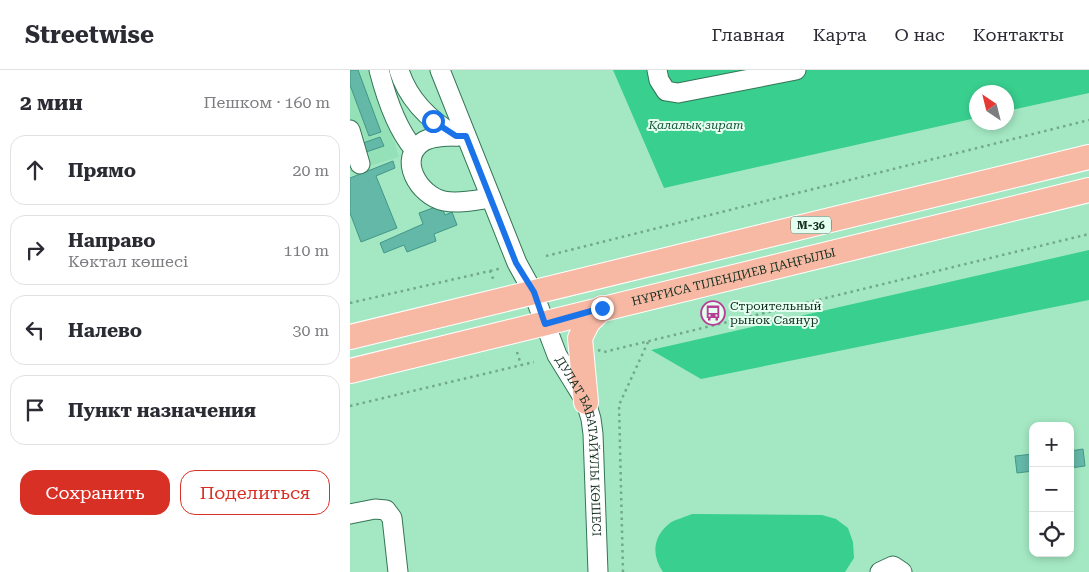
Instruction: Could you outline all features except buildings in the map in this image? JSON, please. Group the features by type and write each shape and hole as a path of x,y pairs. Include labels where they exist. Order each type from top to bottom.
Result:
{"main road":[{"name":"M-36","path":"350,337 1089,158"},
{"name":"НҰРҒИСА ТІЛЕНДИЕВ ДАҢҒЫЛЫ","path":"350,371 1089,190"},
{"path":"586,402 580,338 588,322 602,308"}],"street":[{"path":"379,70 398,124 406,140 414,149"},
{"path":"399,70 406,90 420,108 433,121 461,136"},
{"name":"ДУЛАТ БАБАТАЙҰЛЫ КӨШЕСІ","path":"440,70 461,136 490,198 516,263 534,292 557,355 586,402 593,434 598,572"},
{"path":"657,70 659,80 666,91 678,93 754,74 796,70"},
{"path":"350,130 360,164"},
{"path":"461,136 425,140 414,149 411,158 413,175 421,188 432,197 446,202 490,198"},
{"path":"350,514 374,509 386,510 392,518 398,572"},
{"path":"880,572 893,566 902,572"}],"path":[{"path":"546,256 1089,120"},
{"path":"591,347 604,352 1089,234"},
{"path":"350,303 502,268"},
{"path":"490,271 494,280"},
{"path":"622,572 619,405 648,342"},
{"path":"517,352 521,365"},
{"path":"350,406 534,362"}],"shaded area":[{"path":"350,70 373,70 399,157 350,172"}],"green space":[{"name":"Қалалық зират","path":"613,70 1089,70 1089,93 1014,109 1014,85 969,85 969,120 664,188"},
{"path":"1089,250 1089,300 701,379 651,350"},
{"path":"692,514 822,515 836,519 848,528 853,542 854,558 845,572 663,572 655,552 660,534 670,523"}],"place":[{"name":"Строительный рынок Саянур","path":"713,313"}],"route":[{"path":"433,121 456,136 466,136 516,263 534,292 545,324 602,308"}]}
